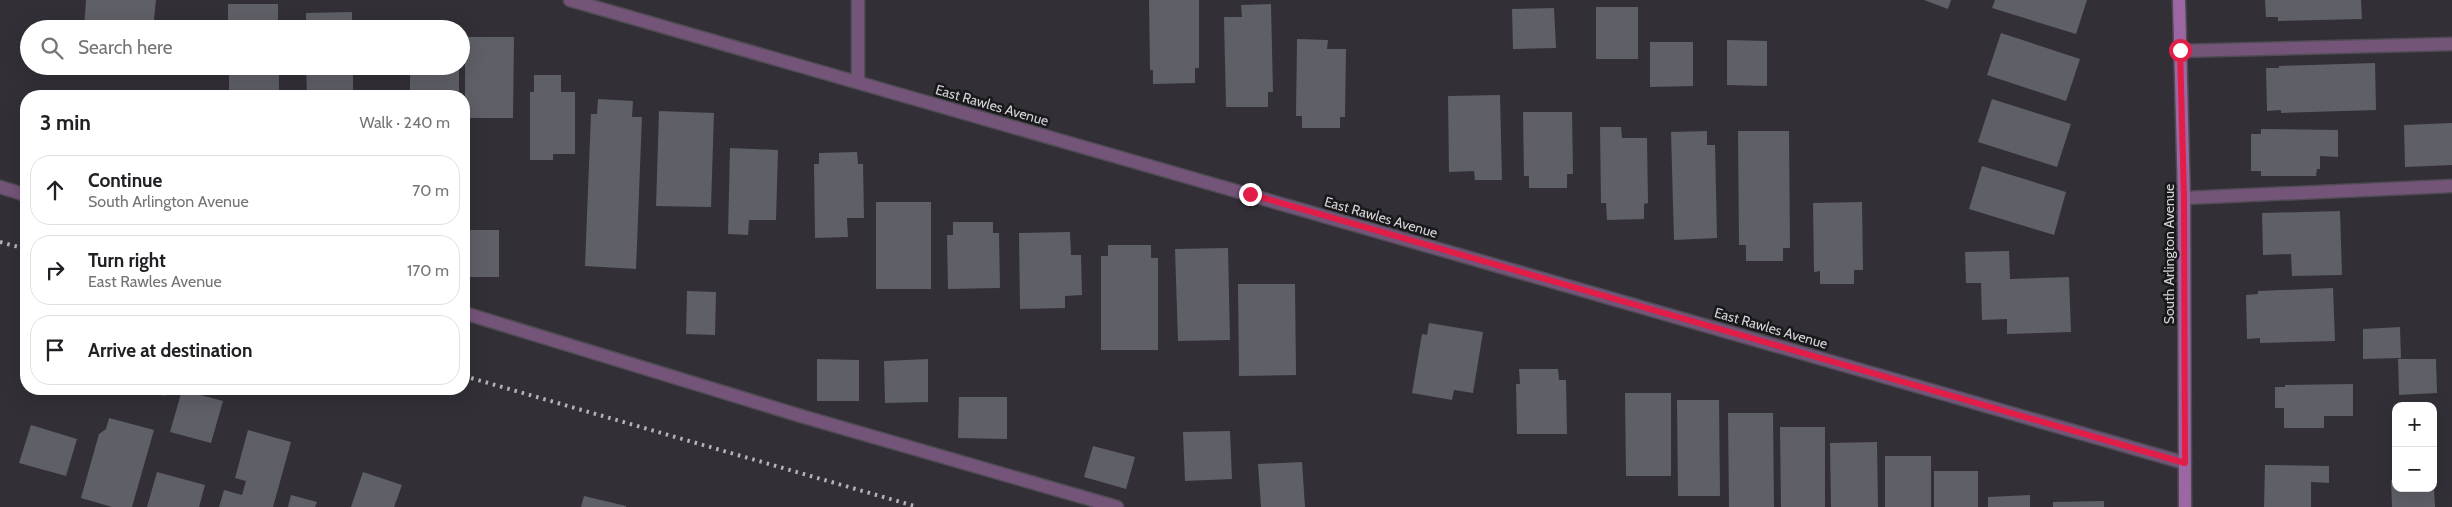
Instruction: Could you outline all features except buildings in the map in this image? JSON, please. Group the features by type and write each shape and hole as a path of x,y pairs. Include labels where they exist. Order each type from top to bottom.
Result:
{"main road":[{"name":"South Arlington Avenue","path":"2179,0 2184,198 2185,507"}],"street":[{"name":"East Rawles Avenue","path":"570,0 2185,463"},
{"path":"858,0 858,82"},
{"path":"2180,50 2452,44"},
{"path":"2184,198 2452,186"},
{"path":"0,187 20,194"},
{"path":"470,315 791,413 1117,507"}],"railway":[{"path":"0,242 20,247"},
{"path":"470,378 918,507"}],"route":[{"path":"1250,194 2185,463 2184,198 2180,50"}]}
